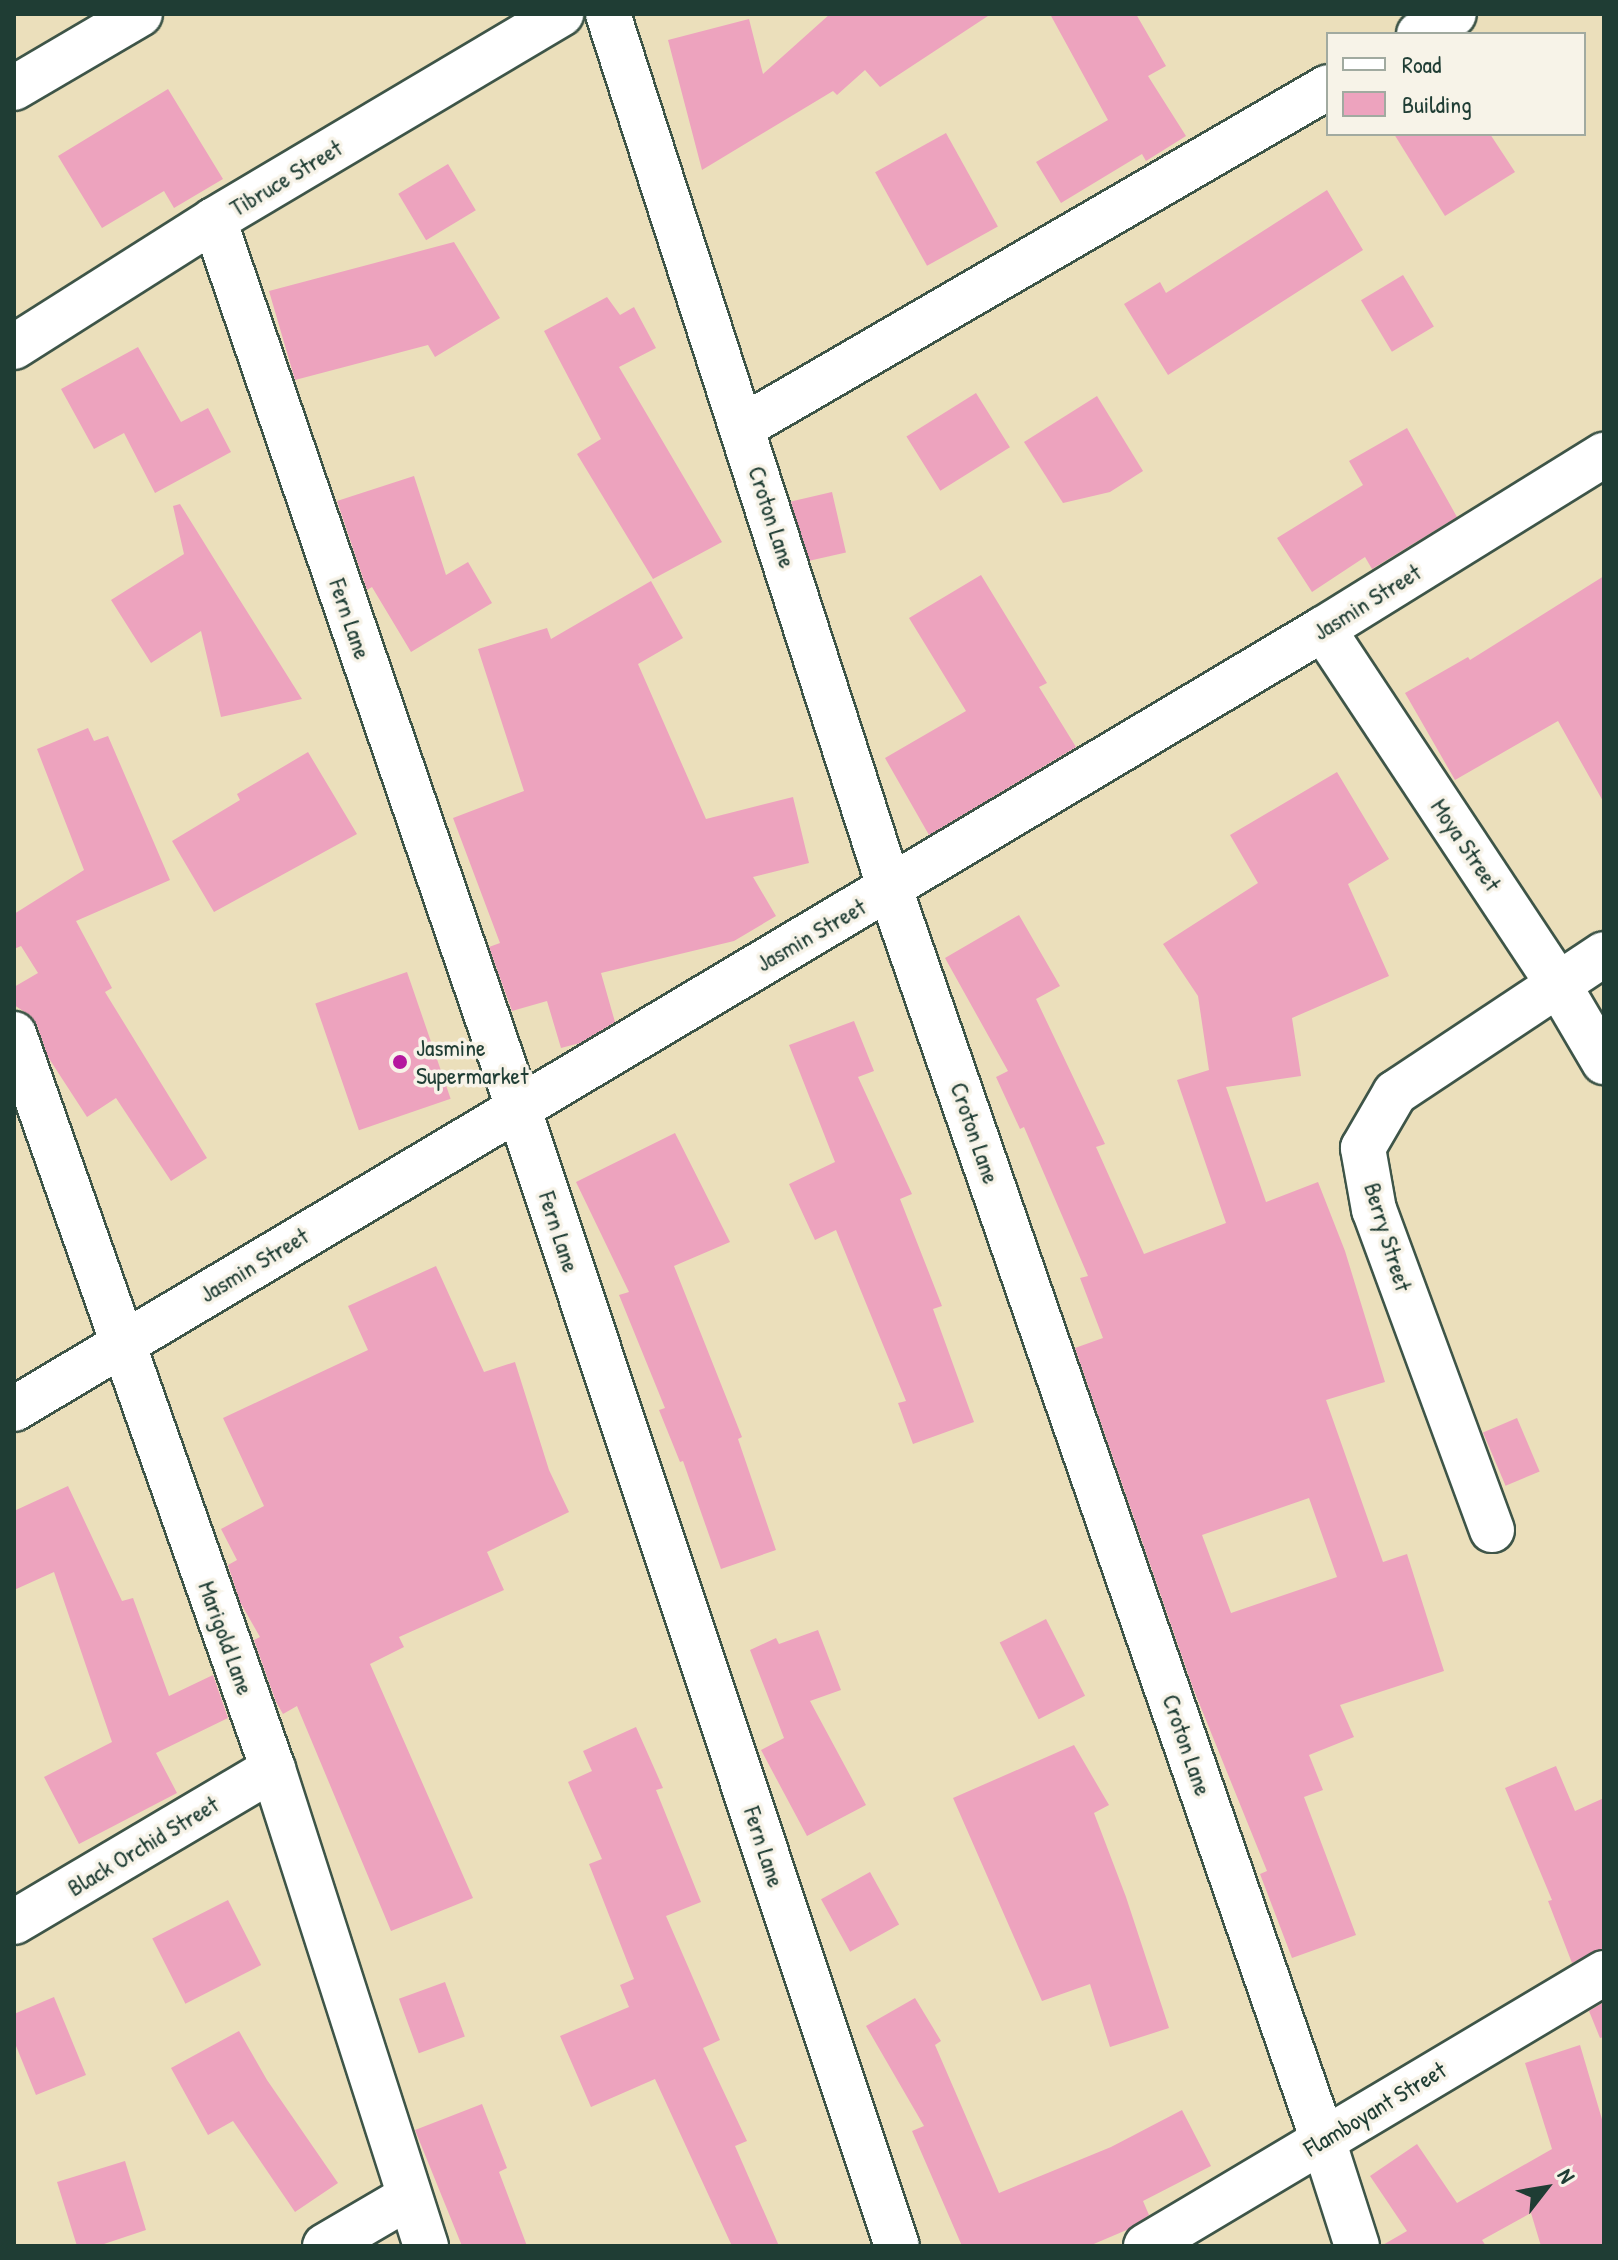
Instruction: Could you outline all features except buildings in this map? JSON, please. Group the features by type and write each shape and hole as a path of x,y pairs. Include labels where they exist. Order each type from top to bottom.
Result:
{"street":[{"path":"14,88 140,14"},
{"name":"Tibruce Street","path":"14,347 214,220 561,14"},
{"name":"Croton Lane","path":"608,14 744,426 890,889 1357,2246"},
{"path":"1422,32 1454,14"},
{"path":"744,426 1326,88"},
{"name":"Fern Lane","path":"214,220 518,1107 897,2246"},
{"name":"Jasmin Street","path":"14,1409 518,1107 890,889 1323,629 1604,455"},
{"name":"Moya Street","path":"1323,629 1557,982 1604,1062"},
{"name":"Berry Street","path":"1492,1530 1374,1210 1363,1148 1395,1093 1557,982 1604,954"},
{"name":"Marigold Lane","path":"14,1034 121,1345 273,1769 426,2246"},
{"name":"Black Orchid Street","path":"14,1922 273,1769"},
{"name":"Flamboyant Street","path":"1146,2246 1604,1973"},
{"path":"325,2246 409,2197"}],"place":[{"name":"Jasmine Supermarket","path":"400,1062"}]}
